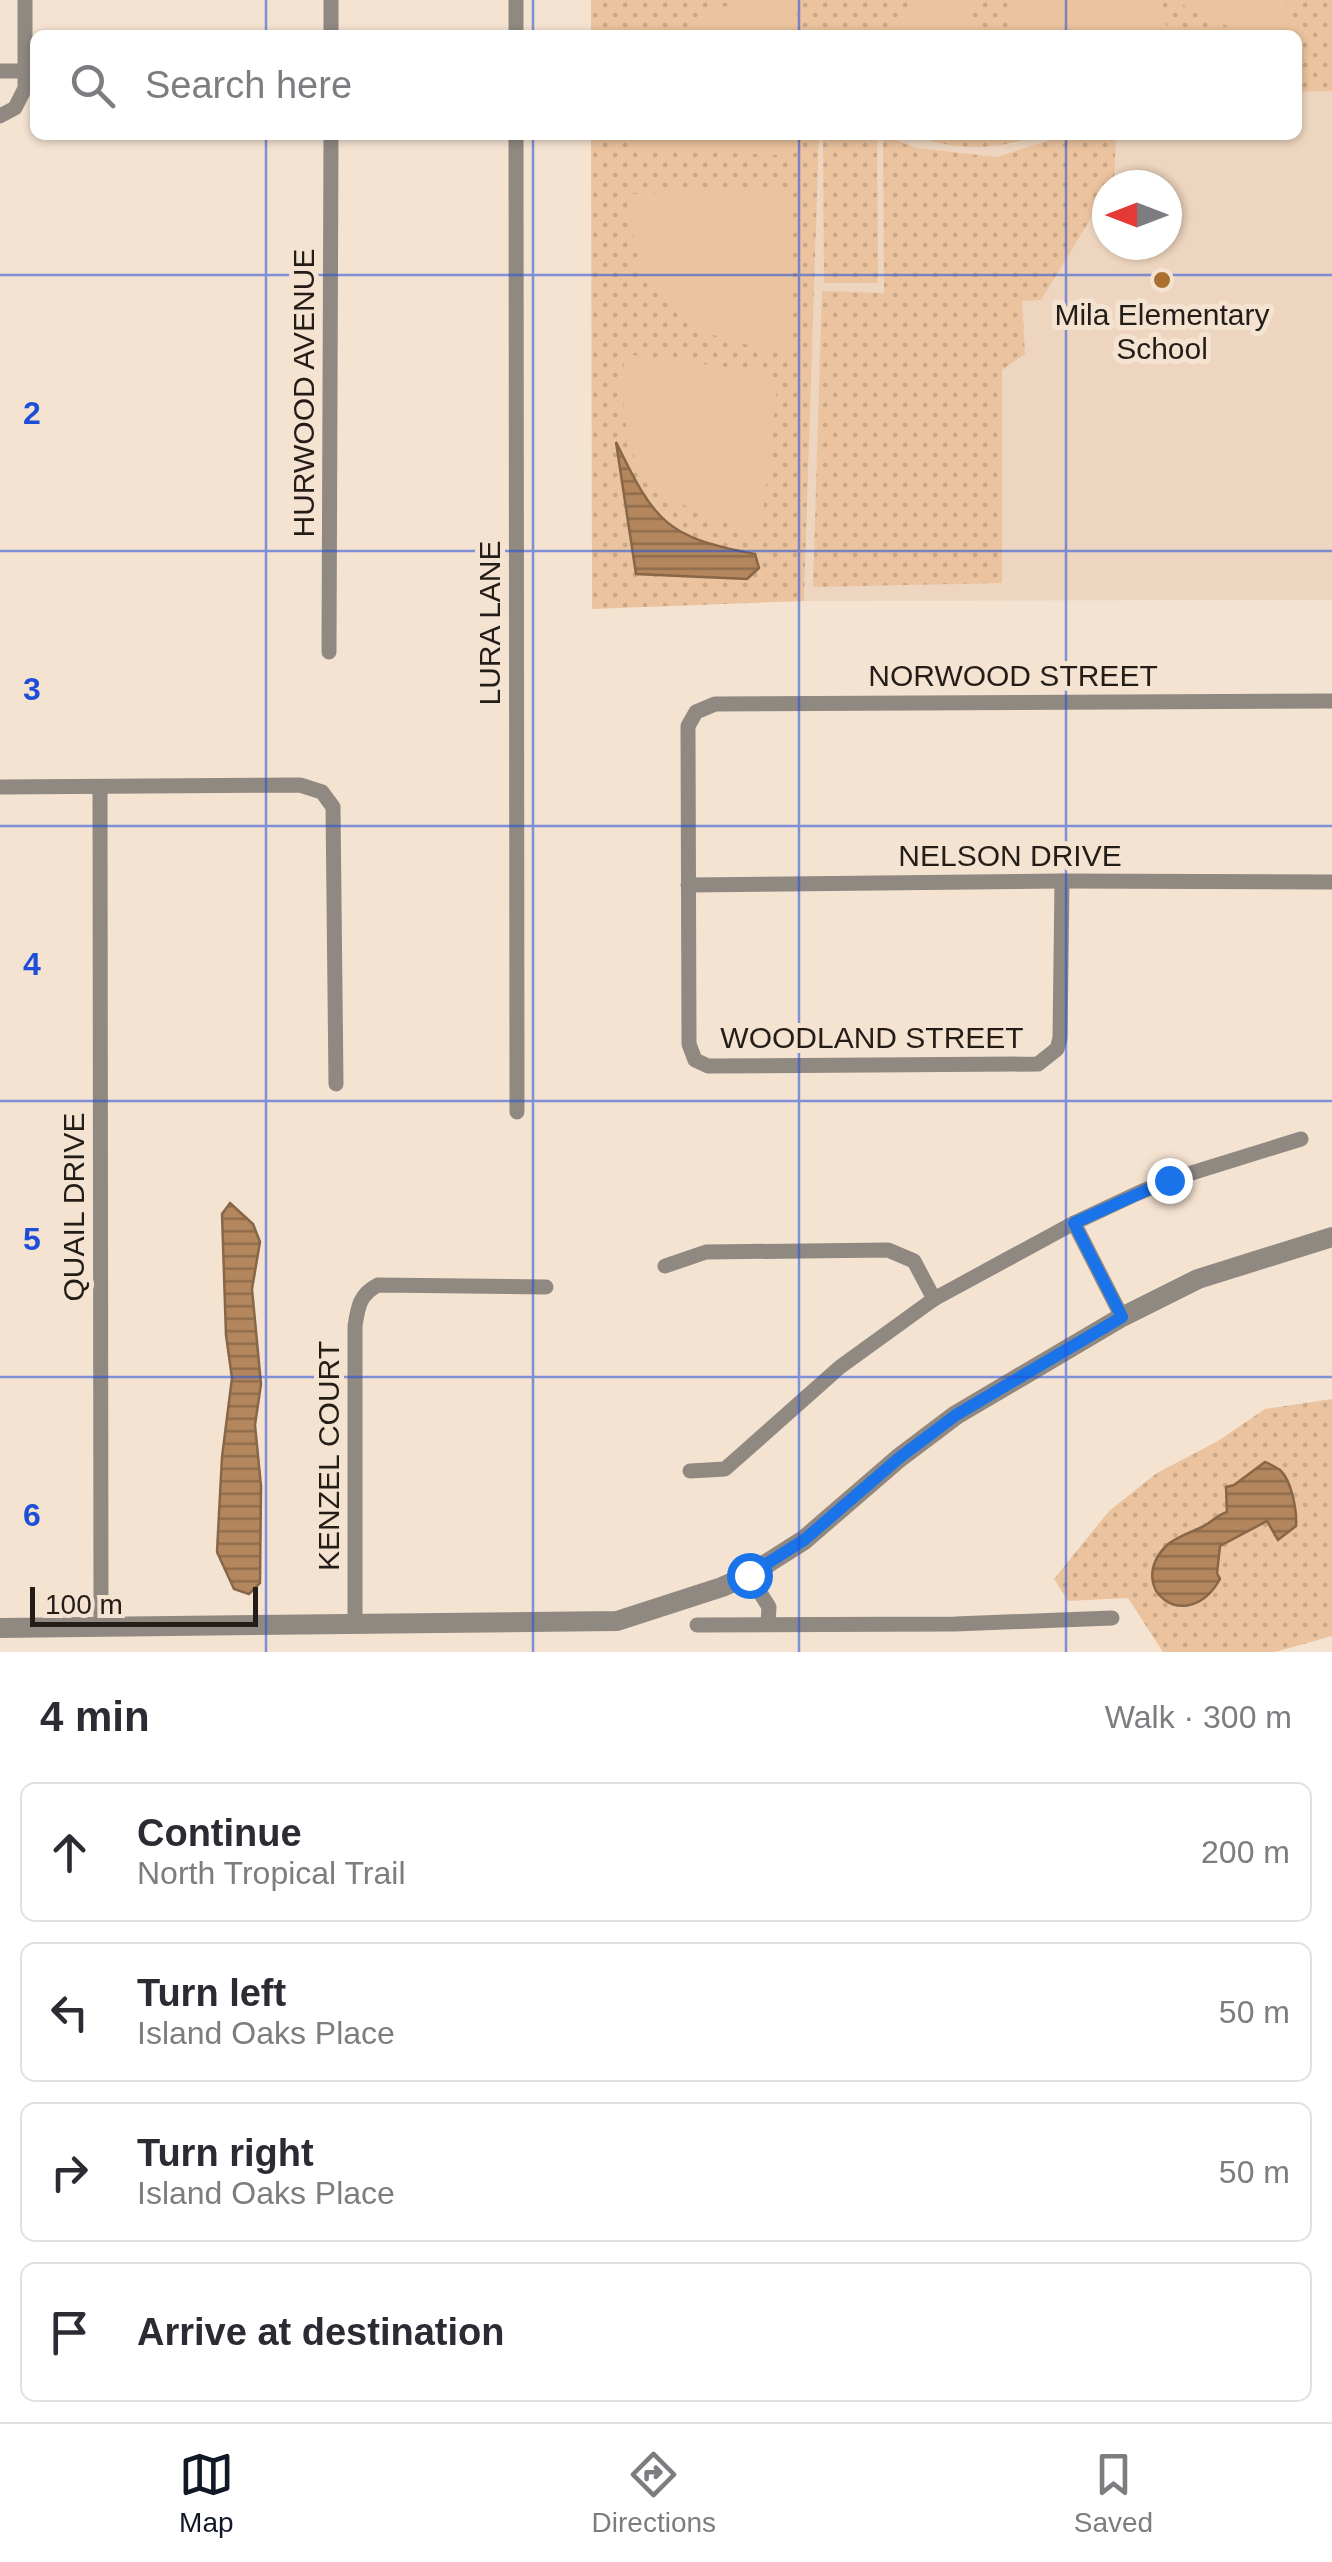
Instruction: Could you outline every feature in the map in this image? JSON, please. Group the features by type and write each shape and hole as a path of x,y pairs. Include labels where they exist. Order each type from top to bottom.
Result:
{"street":[{"path":"0,116 16,108 22,97 28,61 25,0"},
{"path":"331,0 331,30"},
{"path":"516,0 516,30"},
{"path":"0,72 28,61"},
{"name":"HURWOOD AVENUE","path":"329,652 331,140"},
{"name":"LURA LANE","path":"516,140 517,1112"},
{"name":"NORWOOD STREET","path":"688,886 688,726 696,712 715,704 1332,701"},
{"path":"0,787 300,785 322,792 333,807 336,1084"},
{"name":"QUAIL DRIVE","path":"100,788 100,1626"},
{"name":"WOODLAND STREET","path":"688,886 689,1044 694,1060 708,1066 1038,1064 1057,1049 1060,1038 1062,881"},
{"name":"NELSON DRIVE","path":"688,886 1332,882"},
{"path":"690,1471 725,1470 840,1367 934,1299 1074,1223 1169,1180 1301,1139"},
{"path":"1074,1223 1122,1317"},
{"path":"0,1628 618,1621 722,1588 749,1575 804,1540 956,1415 1122,1317 1198,1279 1332,1237"},
{"path":"665,1266 706,1252 888,1250 914,1261 934,1299"},
{"name":"KENZEL COURT","path":"355,1623 355,1326 359,1302 367,1290 378,1286 546,1286"},
{"path":"749,1575 768,1607 768,1624"},
{"path":"696,1626 1112,1618"}],"shaded area":[{"path":"591,0 1332,0 1332,91 1302,92 1302,30 591,30"},
{"path":"739,0 796,0 797,30 688,30"},
{"path":"921,0 970,0 971,30 895,30 910,6"},
{"path":"1010,0 1159,0 1168,30 1010,30"},
{"path":"1177,0 1287,0 1287,29 1243,29 1201,16"},
{"path":"1332,91 1332,600 804,601 819,140 1014,144 1027,140 1302,140 1302,92"},
{"path":"591,140 819,140 804,601 592,609"},
{"path":"641,140 800,140 786,155 640,150"},
{"path":"823,140 877,140 878,283 824,283"},
{"path":"883,140 916,148 997,157 1050,140 1116,140 1114,170 1092,170 1092,217 1041,300 1022,301 1025,354 1002,370 1002,583 813,587 822,291 884,293"},
{"path":"930,140 1024,140 977,147"},
{"path":"773,190 789,204 788,348 754,346 695,326 672,308 654,286 640,260 633,229 631,194"},
{"path":"625,354 766,372 777,388 761,531 696,512 646,477 631,448 625,416"},
{"path":"616,442 642,491 666,522 701,541 755,554 759,568 747,579 636,574"},
{"path":"230,1203 253,1224 260,1242 252,1289 261,1384 255,1425 261,1486 260,1583 249,1594 234,1589 217,1552 222,1457 232,1378 226,1335 222,1214"},
{"path":"1332,1399 1332,1636 1275,1652 1163,1652 1128,1598 1068,1601 1054,1579 1109,1511 1157,1473 1218,1441 1265,1409"},
{"path":"1265,1462 1280,1470 1288,1481 1296,1526 1278,1540 1267,1521 1220,1546 1220,1579 1207,1596 1192,1604 1178,1605 1165,1600 1152,1577 1155,1561 1167,1545 1227,1512 1226,1487"}],"place":[{"name":"Mila Elementary School","path":"1162,280"}],"route":[{"path":"749,1575 804,1540 956,1415 1122,1317 1074,1223 1169,1180"}]}
